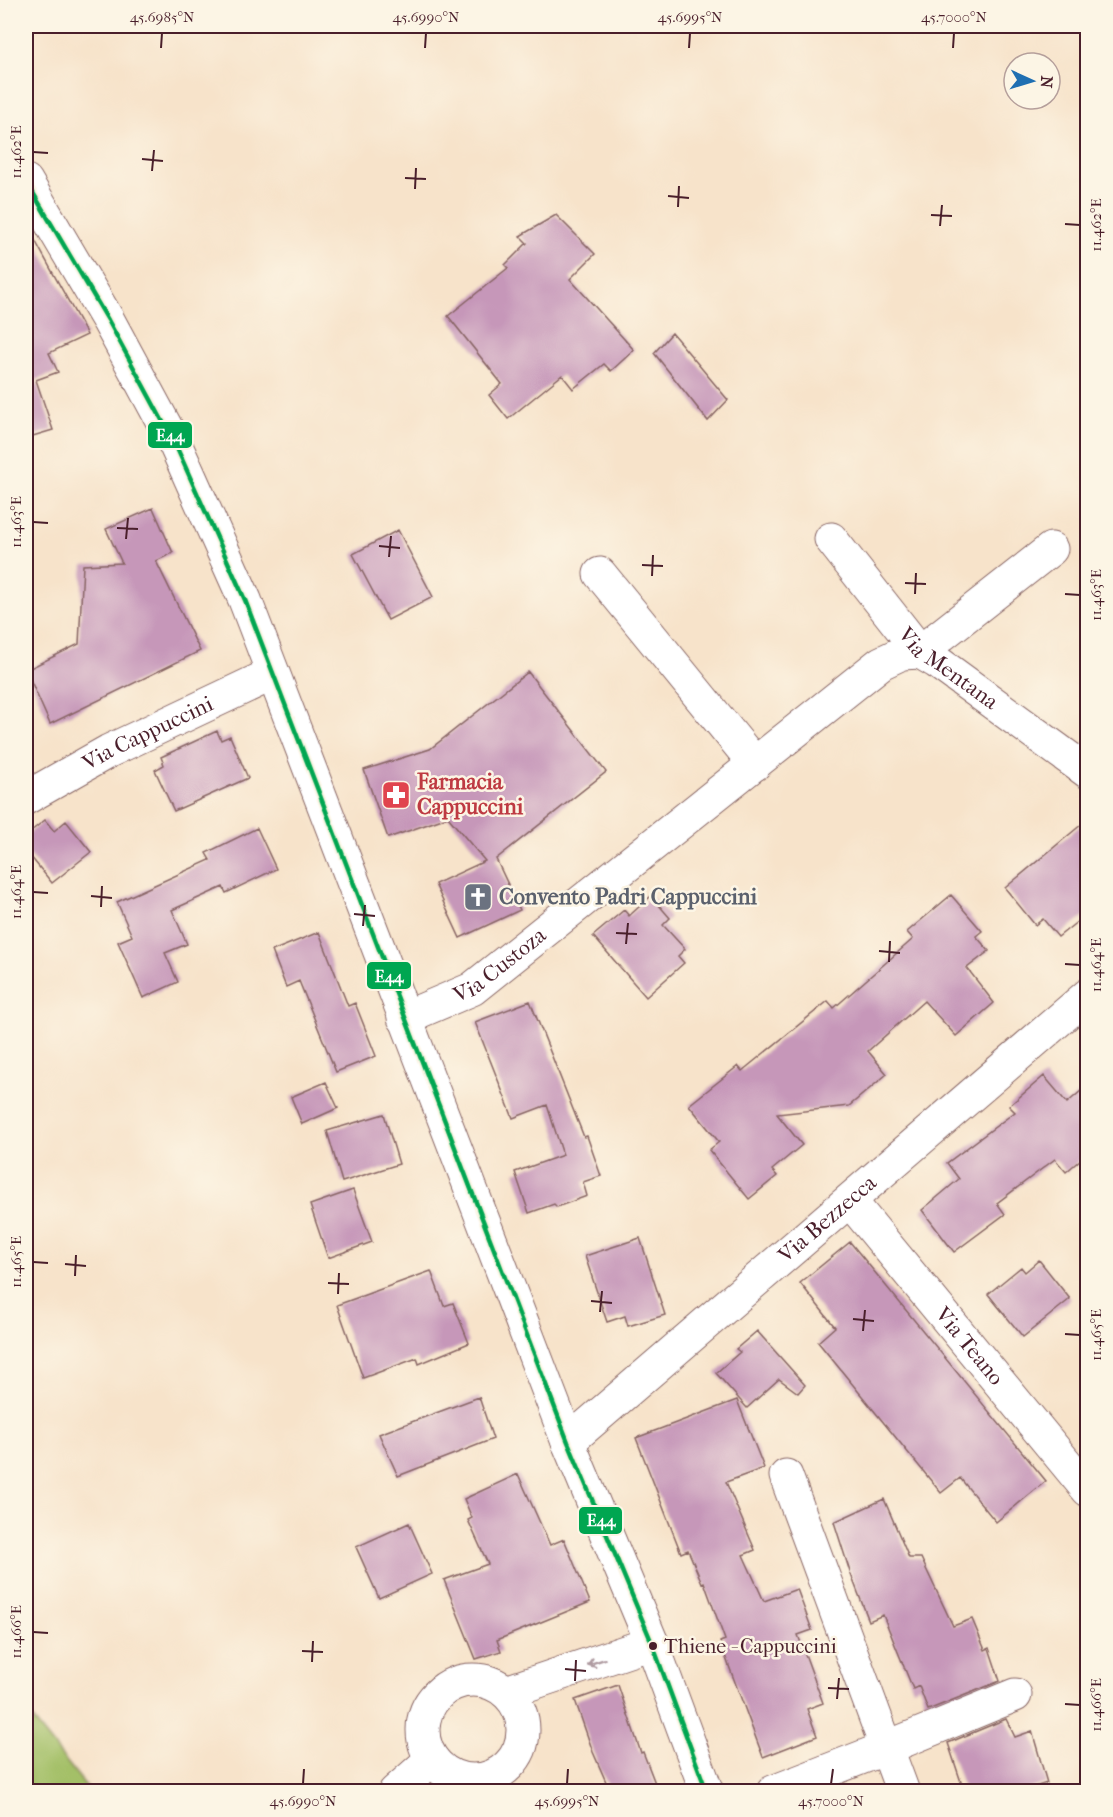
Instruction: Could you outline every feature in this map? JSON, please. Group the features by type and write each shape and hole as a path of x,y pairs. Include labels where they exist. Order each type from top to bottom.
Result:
{"street":[{"path":"30,196 108,320 176,446 245,600 568,1442 652,1643 707,1791"},
{"name":"Via Mentana","path":"831,539 920,652 1088,772"},
{"path":"920,652 1052,549"},
{"path":"600,574 756,764"},
{"name":"Via Custoza","path":"404,1018 472,989 881,663 902,653 920,652"},
{"name":"Via Cappuccini","path":"26,798 109,751 272,674"},
{"name":"Via Bezzecca","path":"568,1442 1088,995"},
{"name":"Via Teano","path":"850,1201 1088,1490"},
{"path":"786,1476 903,1791"},
{"path":"506,1692 652,1643"},
{"path":"476,1680 492,1684 506,1692 516,1704 522,1718 524,1734 520,1749 501,1773 487,1779 471,1781 456,1778 432,1759 425,1745 423,1729 426,1713 434,1699 446,1688 460,1681 476,1680"},
{"path":"773,1791 886,1749 1015,1695"},
{"path":"395,1791 432,1759"}],"green space":[{"path":"26,1711 90,1791 26,1791"}],"building":[{"path":"556,215 595,254 570,279 634,350 611,371 604,364 573,389 562,375 508,419 489,395 502,384 448,316 508,268 505,265 527,243 520,236"},
{"path":"26,224 87,335 49,353 58,372 36,380 53,430 26,438"},
{"path":"672,333 728,400 708,421 654,353"},
{"path":"153,508 173,553 156,561 200,651 50,724 26,670 79,644 83,565 122,563 106,529"},
{"path":"398,530 433,597 388,620 353,554"},
{"path":"528,672 606,772 496,859 520,910 460,938 435,884 485,861 448,817 388,838 364,770 430,749"},
{"path":"217,731 221,740 230,736 248,778 174,811 155,770 164,765 161,757"},
{"path":"1088,819 1088,913 1058,937 1043,919 1035,925 1005,888"},
{"path":"45,820 54,831 66,821 91,852 52,883 26,851 26,835"},
{"path":"257,828 276,869 226,893 223,887 172,910 187,944 165,953 178,982 143,998 118,942 132,936 117,902 210,860 206,853"},
{"path":"951,895 982,931 976,936 989,951 967,968 994,1003 956,1036 924,1001 868,1051 887,1074 849,1106 777,1114 802,1145 772,1170 777,1176 749,1199 709,1150 719,1142 689,1105 738,1066 742,1071 828,1001 834,1008 913,939 907,932"},
{"path":"651,896 670,918 663,925 685,949 678,956 684,963 646,997 593,936 624,910 629,916"},
{"path":"319,932 348,1006 355,1003 376,1056 336,1072 299,981 286,987 272,951"},
{"path":"530,1001 584,1137 587,1136 601,1176 583,1182 587,1196 557,1207 554,1204 529,1213 515,1172 563,1155 547,1105 513,1118 475,1022"},
{"path":"1044,1076 1067,1103 1088,1085 1088,1153 1066,1172 1055,1159 997,1203 1005,1214 954,1252 922,1210 959,1179 947,1163 1015,1112 1009,1106"},
{"path":"326,1082 338,1108 302,1124 291,1097"},
{"path":"384,1114 399,1164 342,1182 327,1131"},
{"path":"353,1190 372,1242 328,1258 310,1205"},
{"path":"640,1238 665,1315 628,1326 625,1316 607,1322 585,1256"},
{"path":"850,1242 1046,1481 996,1522 960,1478 941,1493 818,1342 835,1327 800,1283"},
{"path":"1039,1260 1070,1299 1023,1337 988,1294 1021,1267 1025,1272"},
{"path":"431,1271 444,1306 453,1303 469,1343 419,1364 417,1358 363,1378 337,1305"},
{"path":"757,1331 805,1385 798,1393 779,1379 747,1408 716,1373 740,1352 736,1349"},
{"path":"479,1397 493,1439 398,1476 379,1434"},
{"path":"737,1400 764,1468 726,1482 755,1550 743,1555 764,1601 797,1589 812,1630 798,1635 823,1703 807,1709 817,1736 763,1757 720,1642 725,1640 704,1582 702,1583 688,1550 681,1553 636,1438"},
{"path":"518,1474 550,1545 564,1539 590,1602 497,1640 501,1651 476,1659 444,1580 488,1564 468,1520 472,1518 464,1499"},
{"path":"884,1499 909,1558 921,1558 953,1626 972,1619 985,1650 989,1648 1000,1681 928,1710 919,1686 913,1689 883,1615 869,1621 834,1522"},
{"path":"409,1523 432,1574 379,1598 356,1547"},
{"path":"618,1685 641,1753 643,1752 658,1791 610,1791 593,1752 575,1700"},
{"path":"1006,1719 1015,1737 1032,1731 1047,1783 1022,1791 964,1791 948,1743"}],"transit line":[{"name":"E44","path":"26,181 108,320 176,446 245,600 568,1442 652,1643 707,1792"}],"place":[{"name":"Farmacia Cappuccini","path":"396,795"},
{"name":"Convento Padri Cappuccini","path":"478,897"},
{"name":"Thiene - Cappuccini","path":"653,1646"}]}
